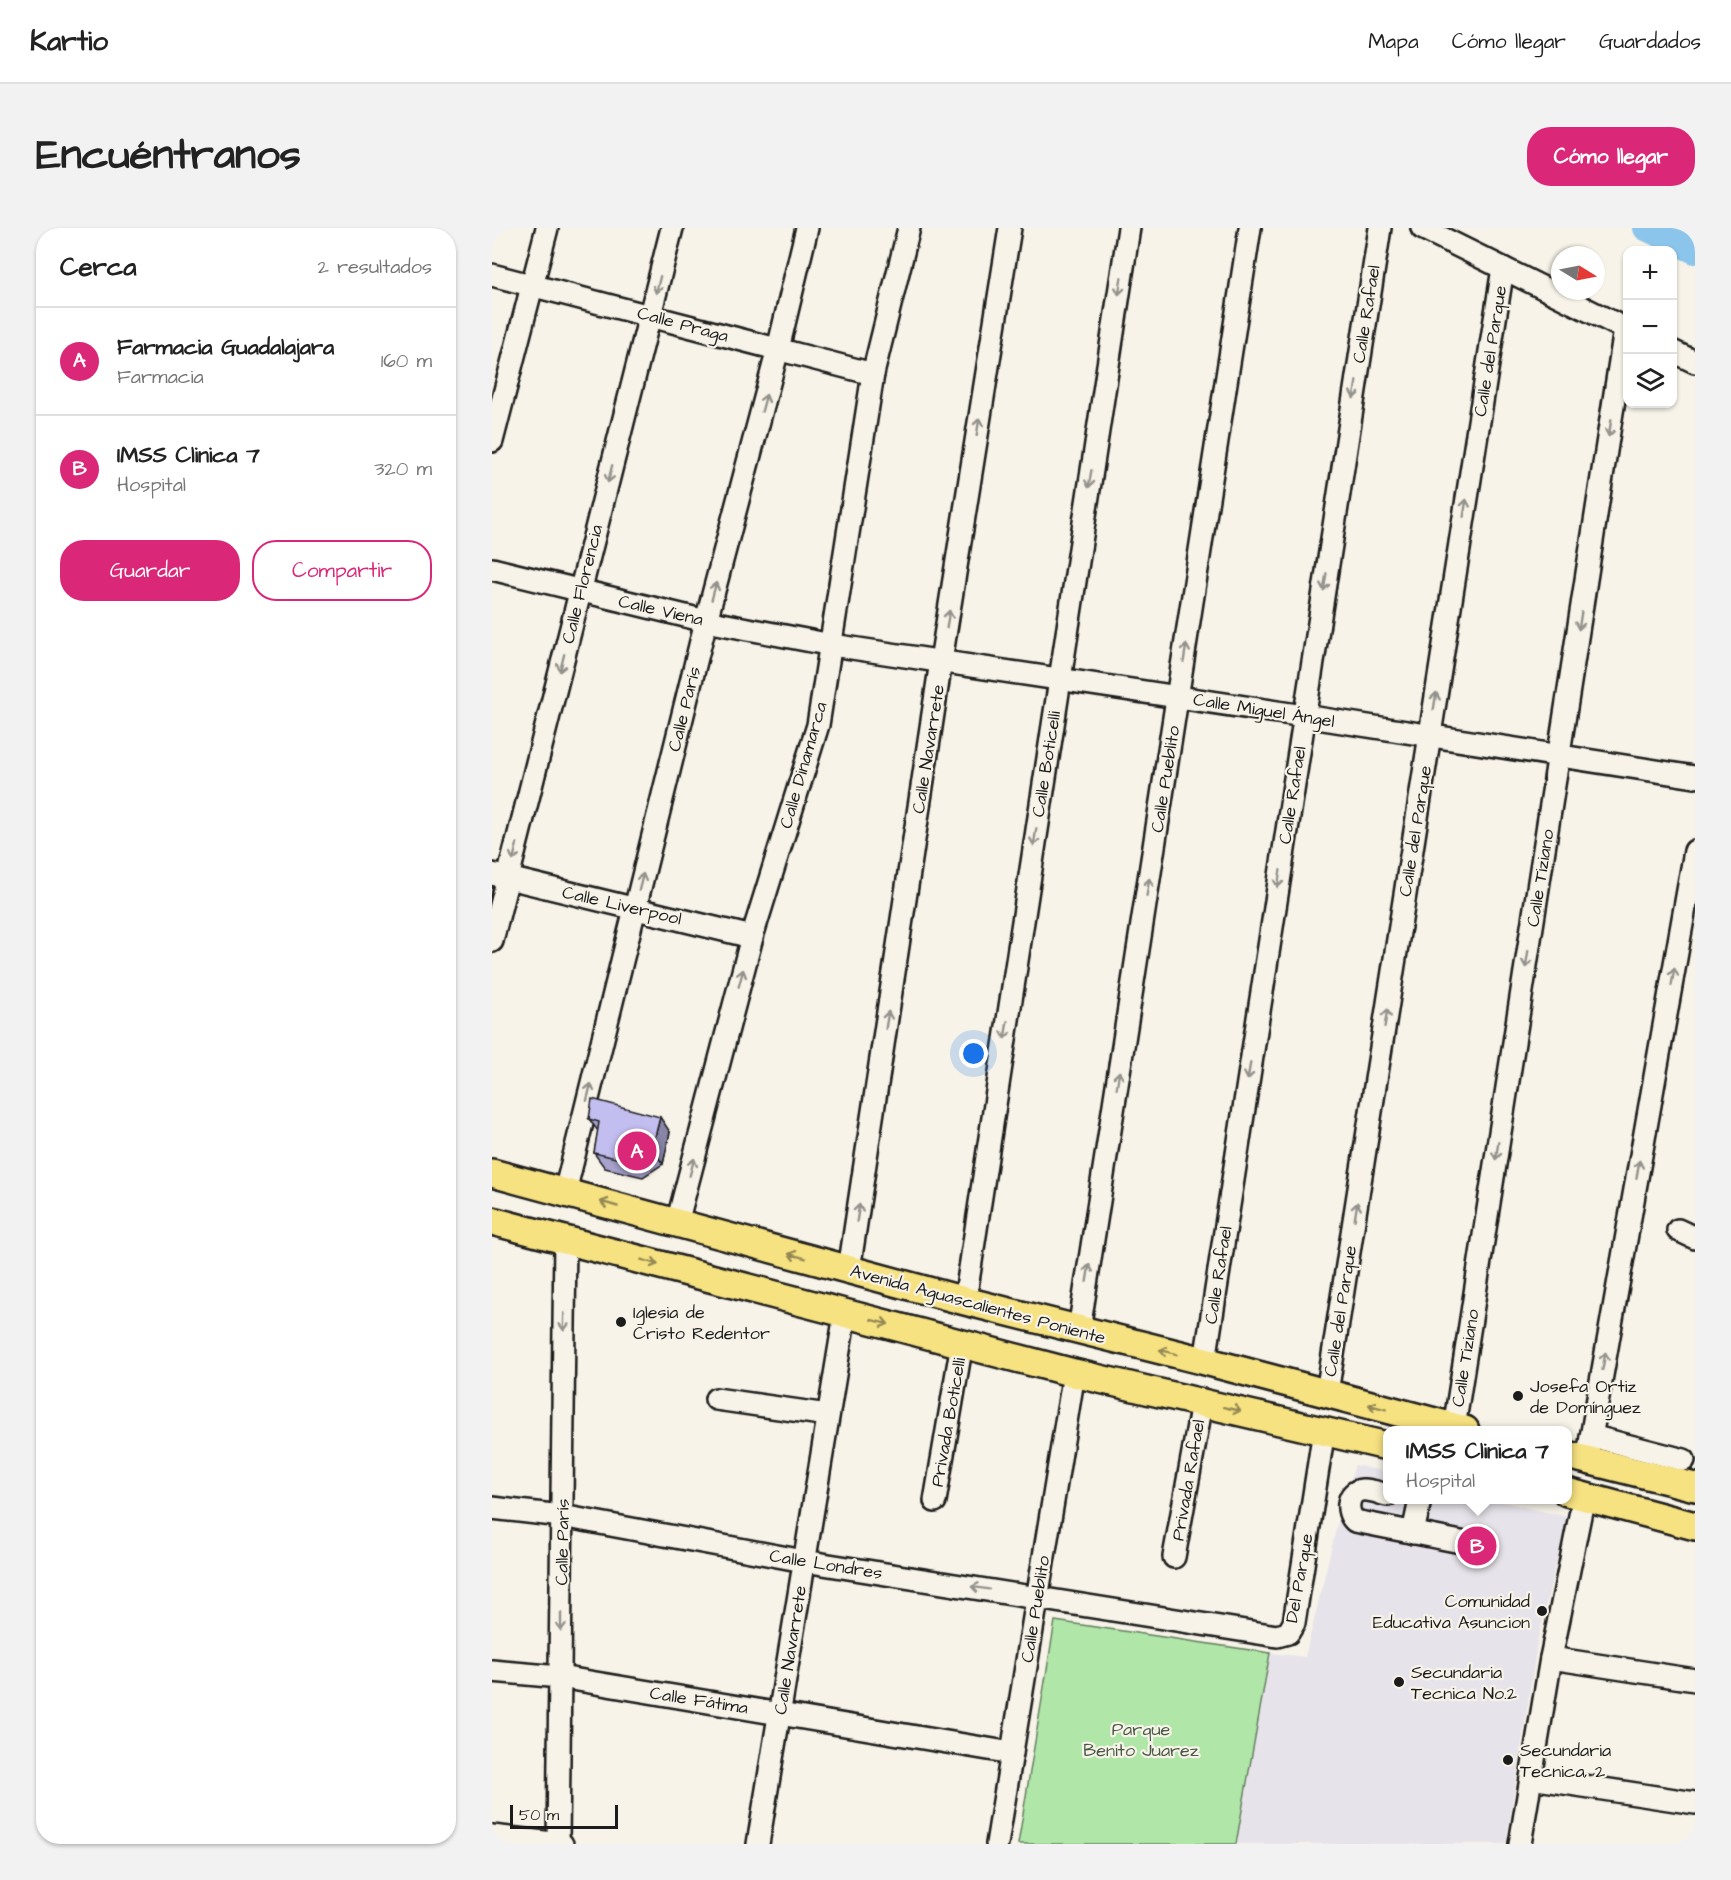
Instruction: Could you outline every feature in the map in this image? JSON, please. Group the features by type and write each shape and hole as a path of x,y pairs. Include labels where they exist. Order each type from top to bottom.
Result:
{"main road":[{"name":"Avenida Aguascalientes Poniente","path":"492,1173 965,1301 1205,1361 1449,1426"},
{"path":"492,1221 1074,1373 1383,1445"},
{"path":"1582,1451 1655,1477 1695,1487"},
{"path":"1576,1494 1695,1526"}],"street":[{"path":"492,441 547,228"},
{"name":"Calle Florencia","path":"492,941 500,876 580,591 672,228"},
{"name":"Calle París","path":"565,1191 706,621 778,349 807,228"},
{"name":"Calle Dinamarca","path":"677,1223 752,937 818,725 873,374 909,228"},
{"name":"Calle Navarrete","path":"849,1270 941,661 1010,228"},
{"name":"Calle Boticelli","path":"965,1301 1129,228"},
{"name":"Calle Pueblito","path":"1079,1330 1250,228"},
{"name":"Calle Rafael","path":"1205,1361 1380,228"},
{"path":"1422,228 1623,328"},
{"name":"Calle del Parque","path":"1327,1393 1503,268"},
{"name":"Calle Praga","path":"492,274 873,374"},
{"name":"Calle Tiziano","path":"1460,1426 1559,756 1623,348"},
{"path":"1677,353 1695,362"},
{"name":"Calle Viena","path":"492,569 706,621 832,645"},
{"name":"Calle Miguel Ángel","path":"832,645 1695,777"},
{"path":"1689,1461 1582,1451 1695,851"},
{"name":"Calle Liverpool","path":"500,876 752,937"},
{"name":"Calle París","path":"558,1844 565,1239"},
{"name":"Calle Navarrete","path":"758,1844 845,1314"},
{"name":"Privada Boticelli","path":"935,1501 962,1343"},
{"name":"Calle Pueblito","path":"996,1844 1074,1373"},
{"path":"716,1399 828,1415"},
{"name":"Privada Rafael","path":"1174,1557 1202,1403"},
{"name":"Del Parque","path":"1160,1618 1277,1636 1288,1633 1294,1623 1324,1430"},
{"path":"1655,1477 1689,1461"},
{"path":"1383,1494 1365,1490 1356,1491 1351,1497 1348,1508 1349,1516 1355,1521 1476,1545"},
{"path":"1520,1844 1576,1494"},
{"path":"1413,1533 1415,1504"},
{"name":"Calle Londres","path":"492,1508 562,1516 804,1561 1160,1618"},
{"path":"1551,1659 1695,1680"},
{"name":"Calle Fátima","path":"492,1671 560,1677 1012,1753"},
{"path":"1531,1778 1695,1803"},
{"path":"492,1836 562,1844"}],"shaded area":[{"name":"Secundaria Tecnica No.2","path":"1355,1465 1383,1471 1383,1504 1512,1504 1567,1517 1538,1639 1506,1844 1236,1844 1270,1653 1305,1657 1336,1529"}],"green space":[{"name":"Parque Benito Juarez","path":"1055,1621 1270,1653 1236,1844 1018,1844"}],"building":[{"path":"592,1099 660,1117 652,1149 633,1162 594,1153 599,1122 589,1119"}],"waterway":[{"path":"1646,228 1695,251"}],"place":[{"name":"Farmacia Guadalajara","path":"637,1151"},
{"name":"Iglesia de Cristo Redentor","path":"621,1322"},
{"name":"Josefa Ortiz de Domínguez","path":"1518,1396"},
{"name":"IMSS Clinica 7","path":"1477,1546"},
{"name":"Comunidad Educativa Asuncion","path":"1542,1611"},
{"name":"Secundaria Tecnica No.2","path":"1399,1682"},
{"name":"Secundaria Tecnica, 2","path":"1508,1760"}]}
